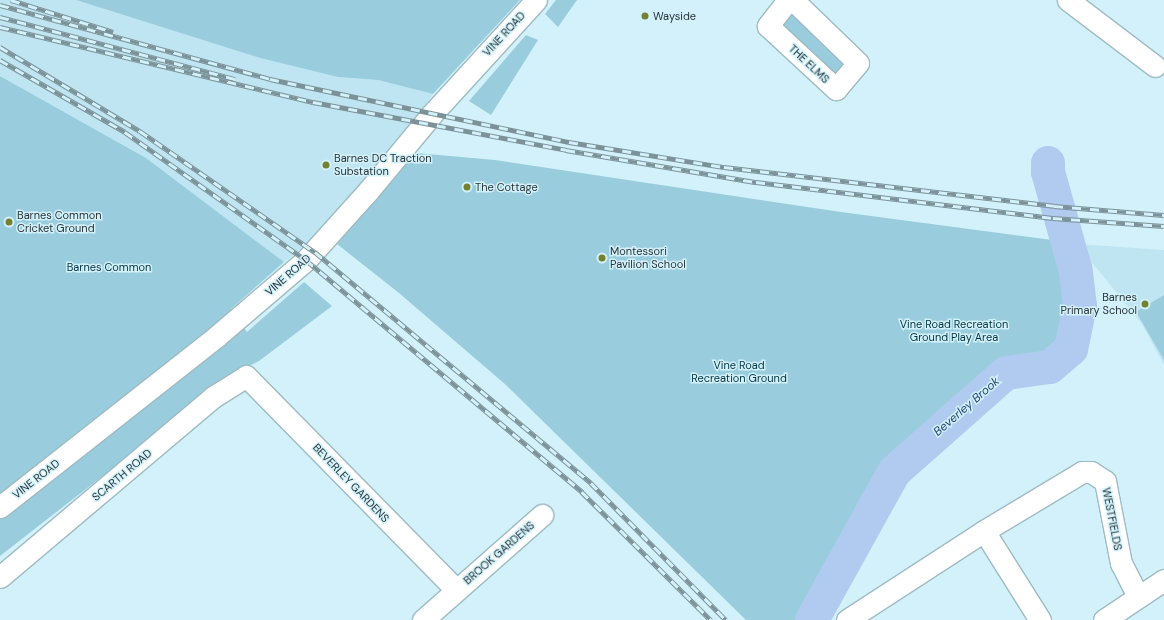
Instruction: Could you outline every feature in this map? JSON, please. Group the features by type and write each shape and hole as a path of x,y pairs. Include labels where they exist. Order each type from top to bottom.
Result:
{"street":[{"name":"VINE ROAD","path":"0,508 217,336 306,260 369,190 432,114 536,0"},
{"name":"THE ELMS","path":"788,0 768,26 836,89 858,63 793,0"},
{"path":"1068,0 1155,66"},
{"name":"SCARTH ROAD","path":"0,577 213,397 246,376"},
{"name":"BEVERLEY GARDENS","path":"246,376 456,590"},
{"name":"WESTFIELDS","path":"847,620 984,531 1075,475 1090,472 1099,475 1105,481 1121,563 1138,597"},
{"name":"BROOK GARDENS","path":"423,620 542,515"},
{"path":"984,531 1040,620"},
{"path":"1104,620 1164,580"}],"shaded area":[{"path":"0,0 76,0 260,58 338,77 378,80 433,94 406,132 314,239 284,262 146,158 0,76"},
{"name":"Barnes Primary School","path":"1077,244 1164,250 1164,365 1142,324"}],"green space":[{"path":"76,0 520,0 433,94 378,80 338,77 260,58"},
{"path":"556,0 577,0 558,27 545,14"},
{"path":"792,9 847,62 836,77 778,26"},
{"path":"526,35 538,40 491,115 469,101"},
{"name":"Barnes Common","path":"0,76 146,158 284,262 231,309 247,332 304,282 332,306 259,361 236,372 0,556"},
{"name":"Vine Road Recreation Ground","path":"416,153 495,160 841,212 1060,241 1070,282 1067,328 1059,347 1048,356 1009,360 990,372 968,396 908,443 886,467 856,529 803,620 746,620 506,385 399,293 337,244"},
{"path":"1164,295 1164,360 1136,312"}],"waterway":[{"name":"Beverley Brook","path":"812,620 894,472 1006,373 1050,367 1071,349 1080,306 1075,268 1048,172 1048,163"},
{"path":"1071,349 1073,363"}],"railway":[{"path":"11,0 113,32"},
{"path":"0,5 270,79 569,142 724,167 1054,206 1164,215"},
{"path":"0,17 235,79"},
{"path":"0,27 313,102 566,150 756,182 1053,218 1164,226"},
{"path":"0,47 140,131 315,252 591,483 726,620"},
{"path":"0,60 125,132 306,260 582,492 711,620"}],"place":[{"name":"Wayside","path":"645,16"},
{"name":"Barnes DC Traction Substation","path":"326,165"},
{"name":"The Cottage","path":"467,187"},
{"name":"Barnes Common Cricket Ground","path":"9,222"},
{"name":"Montessori Pavilion School","path":"602,258"},
{"name":"Barnes Primary School","path":"1145,304"}],"park label":[{"name":"Vine Road Recreation Ground Play Area","path":"954,331"}]}
